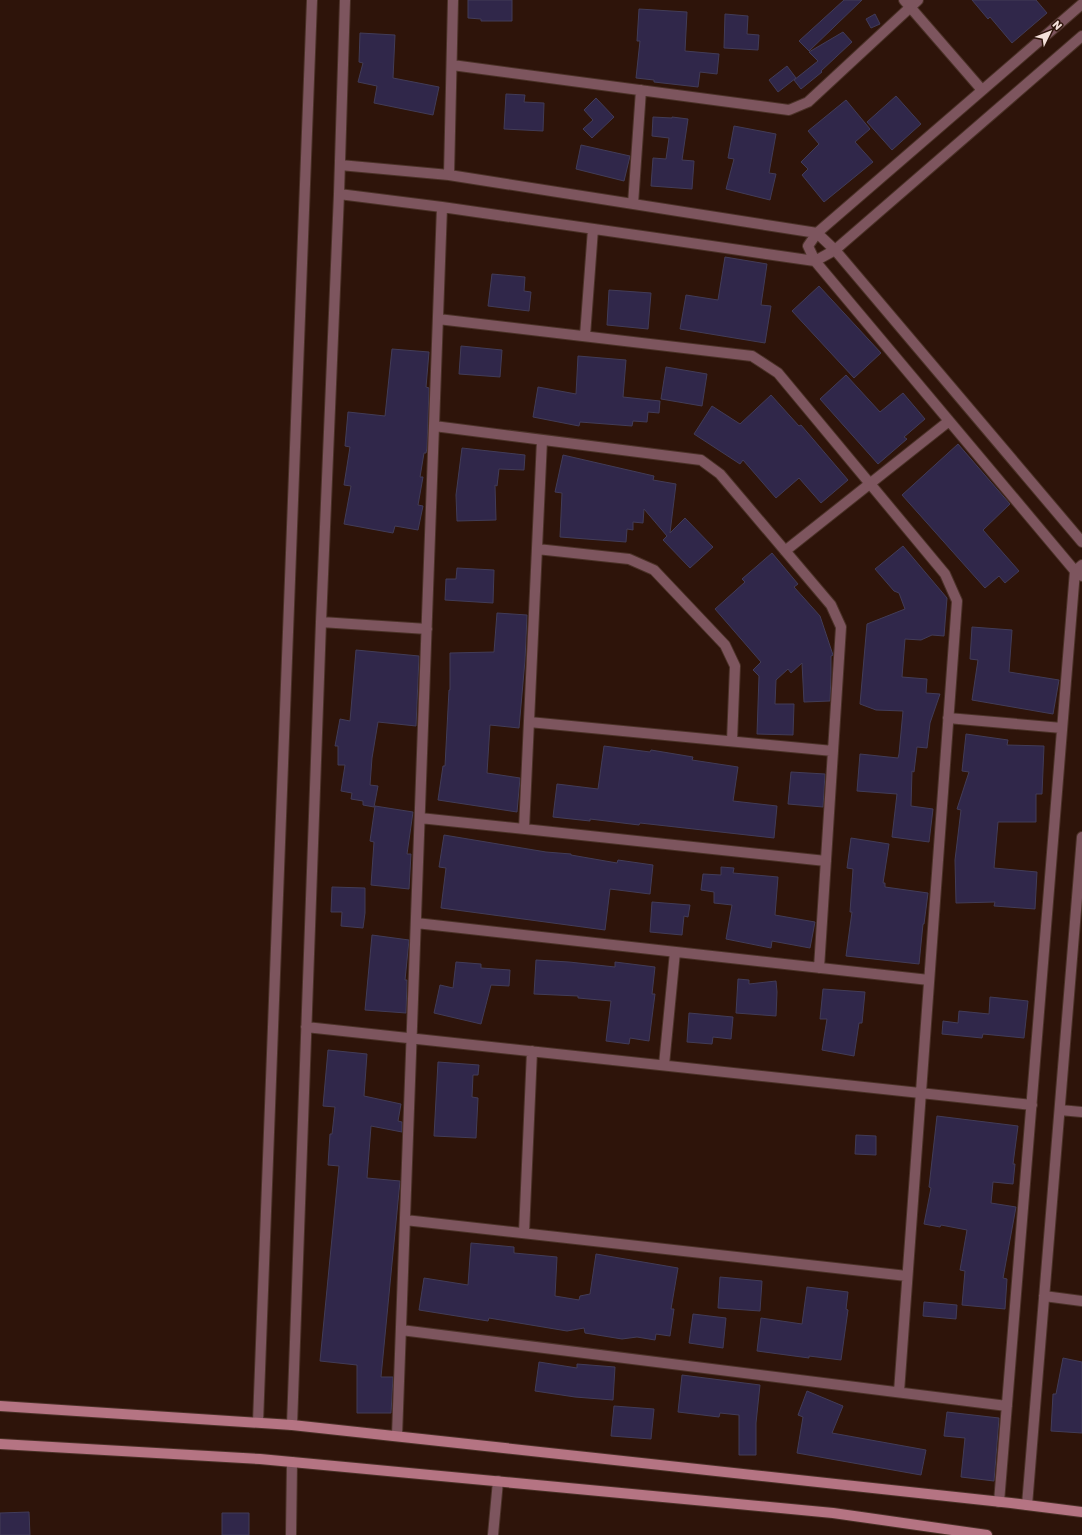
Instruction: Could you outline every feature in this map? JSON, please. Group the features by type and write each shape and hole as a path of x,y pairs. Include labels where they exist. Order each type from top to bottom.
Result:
{"street":[{"path":"258,1422 312,0"},
{"path":"292,1425 321,622 339,194 345,0"},
{"path":"449,174 453,0"},
{"path":"452,65 789,110 808,102 911,2 982,90"},
{"path":"999,1502 1062,728 1080,571 949,421 815,261 808,246 817,233 1082,4"},
{"path":"339,194 442,207 815,261 835,250 1082,36"},
{"path":"632,204 641,90"},
{"path":"340,165 449,174 817,233 835,250 1082,542"},
{"path":"397,1436 442,207"},
{"path":"585,336 593,229"},
{"path":"438,319 752,356 778,373 945,574 957,601 899,1392"},
{"path":"785,551 949,421"},
{"path":"434,426 701,460 720,474 831,605 841,627 819,968"},
{"path":"524,829 542,440"},
{"path":"537,549 629,559 654,570 725,644 735,666 732,741"},
{"path":"321,622 427,629"},
{"path":"948,718 1062,728"},
{"path":"529,722 833,751"},
{"path":"420,818 826,861"},
{"path":"1027,1505 1082,837"},
{"path":"416,923 929,980"},
{"path":"664,1066 675,952"},
{"path":"306,1027 1032,1105"},
{"path":"524,1233 532,1052"},
{"path":"1060,1110 1082,1112"},
{"path":"405,1220 907,1276"},
{"path":"1044,1296 1082,1301"},
{"path":"401,1330 1007,1406"},
{"path":"0,1406 292,1425 1082,1512"},
{"path":"0,1444 260,1459 833,1513 986,1535"},
{"path":"292,1462 292,1535"},
{"path":"493,1535 498,1481"}],"building":[{"path":"468,0 512,0 512,21 481,21 481,19 468,18"},
{"path":"844,0 862,0 809,51 799,41"},
{"path":"972,0 1036,0 1047,13 1012,43 990,17 988,19"},
{"path":"639,9 687,12 685,51 719,54 717,74 700,72 698,87 654,82 654,80 636,78 640,41 637,41"},
{"path":"725,14 748,16 747,34 759,35 758,50 724,48"},
{"path":"875,14 880,24 871,28 866,19"},
{"path":"843,32 852,42 821,71 822,72 801,89 794,80 818,61 809,52"},
{"path":"360,33 395,35 393,78 439,87 433,115 374,103 377,86 358,82 363,63 359,62"},
{"path":"787,66 796,78 778,92 769,80"},
{"path":"506,94 525,95 524,102 544,103 543,131 504,129"},
{"path":"896,96 921,124 892,150 867,122"},
{"path":"596,98 614,117 592,138 583,129 593,120 584,110"},
{"path":"846,100 870,129 855,142 873,162 824,202 802,175 808,169 801,162 819,144 808,131"},
{"path":"653,117 688,119 682,160 694,161 692,189 651,186 653,158 666,159 669,138 652,136"},
{"path":"734,126 776,134 769,173 776,174 770,200 726,189 734,159 728,158"},
{"path":"581,145 630,156 624,181 576,169"},
{"path":"725,257 767,264 761,305 771,306 765,343 680,329 686,295 718,300"},
{"path":"492,274 525,277 524,291 531,292 529,311 488,306"},
{"path":"819,286 881,353 854,378 792,311"},
{"path":"609,290 651,293 648,329 607,325"},
{"path":"461,346 502,350 500,377 459,374"},
{"path":"392,349 429,352 426,387 429,388 427,448 426,453 424,453 420,477 423,477 418,505 423,506 418,530 395,526 393,533 344,524 351,486 344,485 350,447 345,446 348,412 385,416"},
{"path":"578,356 626,360 623,397 660,401 659,413 648,412 647,422 633,421 632,426 580,422 579,426 533,417 538,387 576,394"},
{"path":"666,367 707,374 702,406 661,399"},
{"path":"846,375 880,412 903,393 925,419 904,437 907,439 878,464 820,399"},
{"path":"771,395 799,426 801,425 848,480 821,503 799,478 776,498 743,460 740,464 694,434 712,406 740,424"},
{"path":"958,444 1010,504 983,530 1019,571 1005,583 999,576 985,588 902,495"},
{"path":"462,448 525,455 524,470 499,469 497,486 495,485 496,520 457,521 456,495"},
{"path":"563,455 654,476 653,480 676,484 670,533 685,518 713,547 690,568 663,540 667,536 644,509 643,523 633,522 633,530 627,529 626,542 560,537 562,493 555,492"},
{"path":"903,546 947,598 944,636 932,635 921,640 905,639 902,677 927,679 926,693 940,694 930,723 927,748 917,747 914,772 912,771 911,806 933,809 929,842 892,837 897,794 857,791 860,754 898,758 899,754 903,711 876,710 860,704 867,624 905,609 899,593 894,591 875,569"},
{"path":"772,553 798,584 794,587 820,616 833,655 831,656 830,701 804,702 802,663 791,673 788,669 776,680 775,704 794,704 793,735 757,734 759,676 753,670 761,662 715,609 745,582 742,579"},
{"path":"457,568 494,570 493,603 445,600 446,579 456,579"},
{"path":"497,613 527,615 519,728 490,725 487,773 520,778 517,812 438,800 443,766 445,766 450,690 450,653 494,652"},
{"path":"972,627 1012,630 1009,672 1059,680 1053,714 972,700 978,660 970,659"},
{"path":"356,650 419,656 416,726 378,722 372,758 370,785 378,786 374,807 363,805 363,801 351,799 352,793 341,791 345,765 338,765 338,746 335,746 340,719 350,721"},
{"path":"966,734 1008,740 1007,745 1044,746 1042,794 1036,794 1036,822 998,822 994,868 1037,872 1035,909 994,906 995,902 956,903 955,860 961,810 957,809 969,772 962,771"},
{"path":"604,746 650,752 651,750 693,757 692,760 738,767 733,801 777,806 774,838 640,823 639,825 590,819 590,821 553,817 557,784 598,789"},
{"path":"791,772 825,774 823,807 788,804"},
{"path":"375,806 413,812 407,854 411,854 409,889 371,885 374,842 370,841"},
{"path":"444,835 546,852 571,854 617,863 618,860 653,865 650,894 610,889 605,930 441,908 446,868 439,867"},
{"path":"851,838 889,844 883,883 885,883 885,887 928,893 919,964 846,956 852,912 850,912 853,869 847,868"},
{"path":"721,867 734,868 733,873 778,877 775,915 815,922 810,948 772,941 771,948 726,939 732,905 714,903 714,892 701,890 703,874 721,875"},
{"path":"332,887 365,888 365,913 363,928 341,926 342,912 331,912"},
{"path":"652,902 690,905 688,917 684,916 682,935 650,932"},
{"path":"372,935 409,940 405,980 407,980 406,1013 365,1010"},
{"path":"536,960 615,967 615,962 655,967 652,994 655,994 649,1041 630,1038 629,1044 606,1041 611,1001 578,998 578,996 534,994"},
{"path":"456,962 481,964 481,968 510,970 509,986 491,985 481,1024 434,1013 440,985 453,988"},
{"path":"738,979 749,980 749,984 776,981 776,1016 736,1013"},
{"path":"823,989 865,992 862,1023 859,1023 854,1056 822,1050 827,1019 820,1019"},
{"path":"990,997 1028,1001 1024,1038 983,1034 982,1038 942,1034 943,1021 958,1023 959,1011 989,1014"},
{"path":"689,1013 733,1017 731,1039 713,1037 712,1044 687,1042"},
{"path":"328,1050 367,1054 364,1096 401,1104 398,1121 402,1122 402,1132 371,1126 367,1178 400,1181 381,1377 393,1377 391,1413 357,1413 357,1365 320,1361 339,1166 328,1165 330,1134 332,1134 335,1107 323,1106"},
{"path":"438,1062 479,1065 478,1075 473,1075 472,1097 478,1098 476,1138 434,1136"},
{"path":"937,1116 1018,1126 1013,1164 1015,1164 1013,1184 993,1182 991,1203 1016,1207 1003,1278 1007,1279 1005,1309 962,1305 965,1271 960,1270 967,1230 941,1225 940,1227 924,1224 931,1188 929,1187"},
{"path":"856,1135 876,1136 876,1155 855,1154"},
{"path":"471,1243 514,1247 514,1253 557,1257 555,1296 579,1300 580,1296 590,1294 596,1254 678,1268 671,1309 674,1309 670,1336 656,1334 655,1340 637,1337 622,1339 585,1333 584,1328 567,1331 489,1318 488,1321 419,1310 424,1278 468,1285"},
{"path":"720,1277 762,1281 760,1311 718,1308"},
{"path":"807,1287 848,1292 846,1309 848,1310 841,1360 809,1356 809,1358 757,1351 761,1318 802,1324"},
{"path":"924,1302 957,1305 956,1319 923,1316"},
{"path":"693,1314 726,1318 723,1348 689,1343"},
{"path":"1063,1358 1082,1362 1082,1433 1051,1431 1053,1394 1056,1394"},
{"path":"539,1362 577,1368 577,1364 615,1367 613,1400 575,1397 535,1391"},
{"path":"682,1375 760,1385 756,1423 756,1455 739,1455 739,1415 720,1413 719,1417 678,1412"},
{"path":"807,1391 843,1406 832,1433 926,1450 921,1475 797,1453 803,1417 798,1415"},
{"path":"614,1406 654,1409 651,1439 611,1436"},
{"path":"947,1412 999,1418 994,1481 961,1477 965,1438 944,1436"},
{"path":"29,1512 30,1535 0,1535 0,1513"},
{"path":"222,1513 249,1513 249,1535 222,1535"}]}
